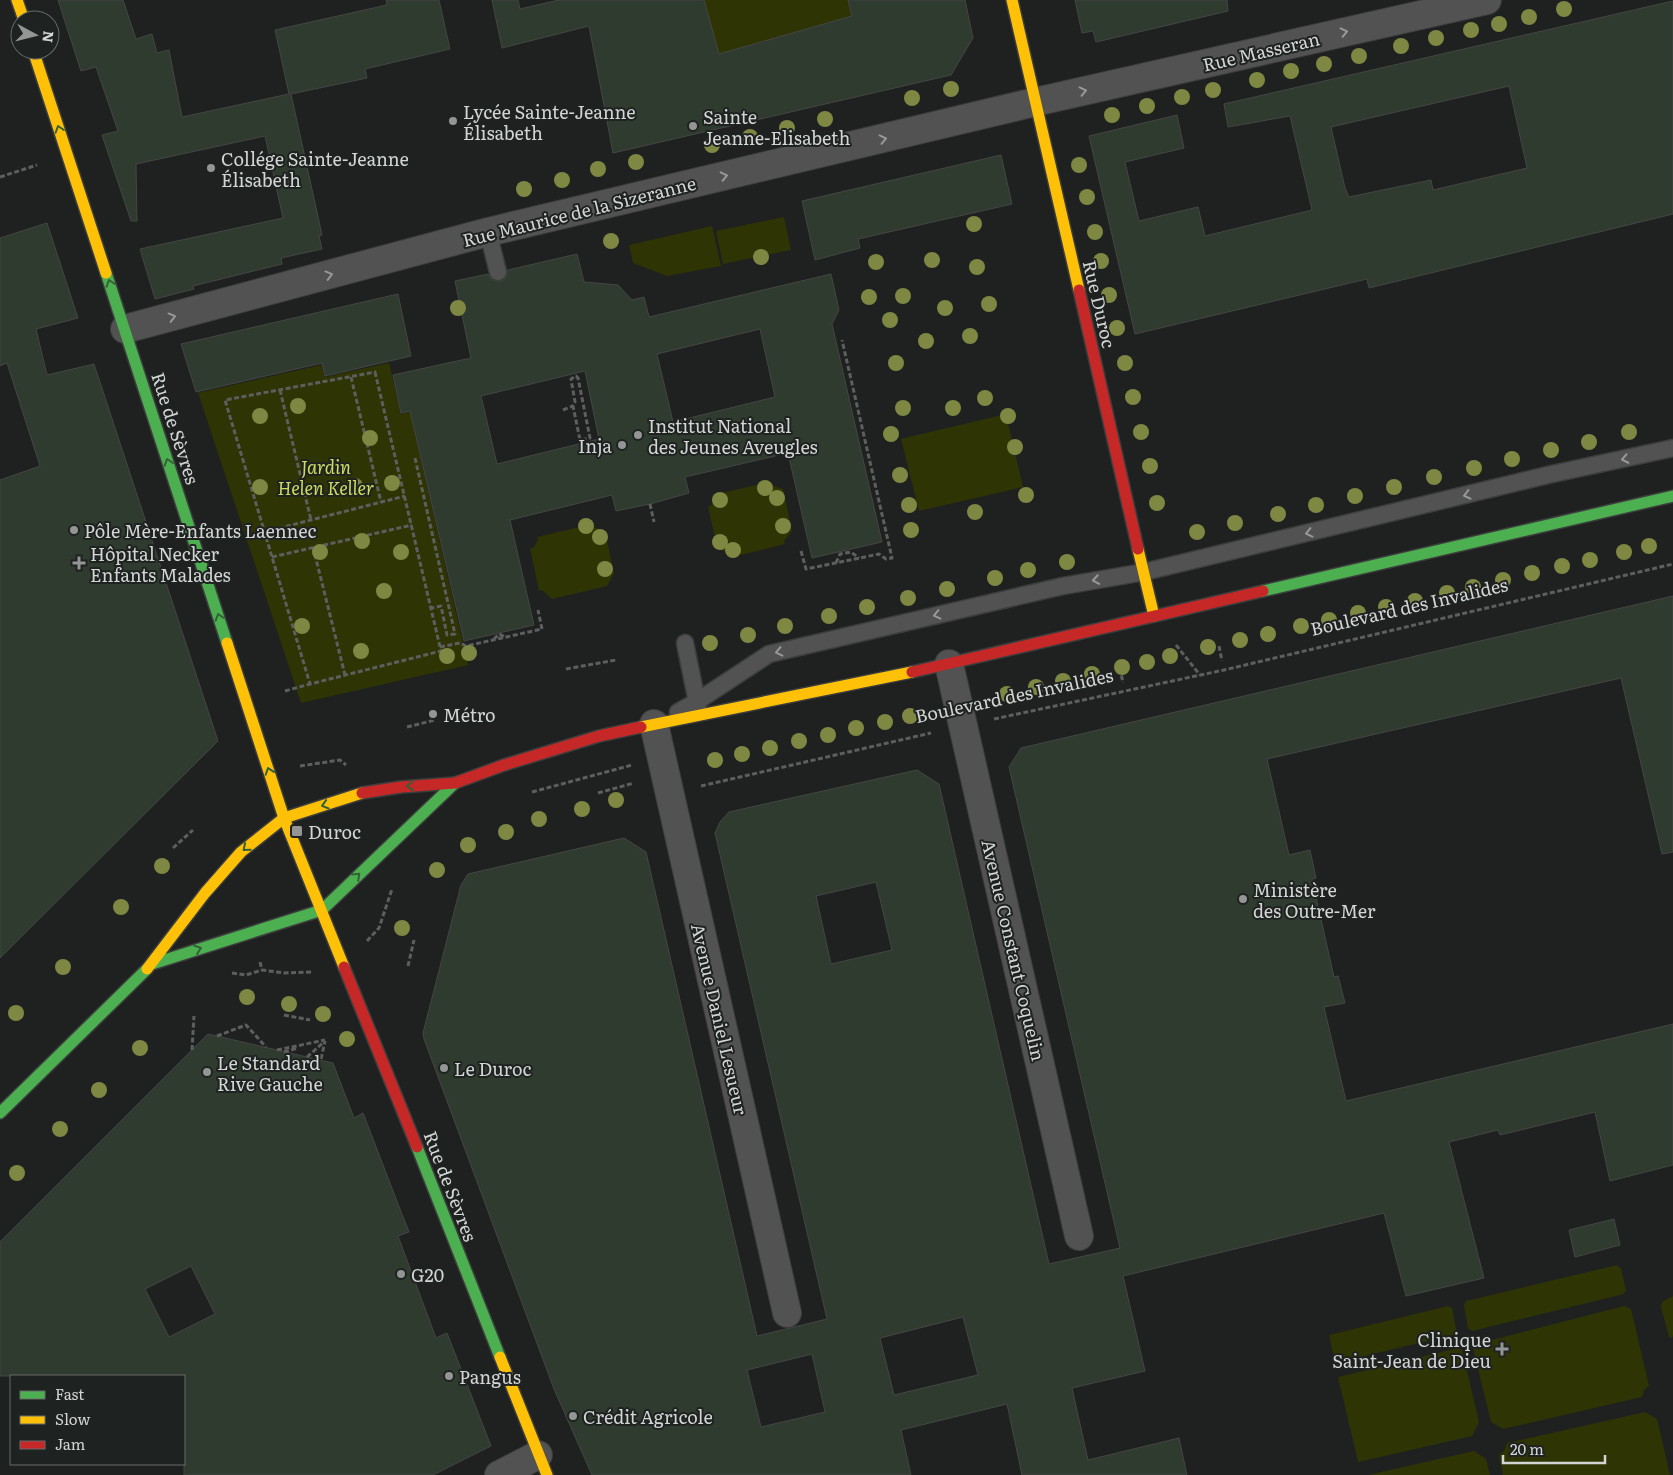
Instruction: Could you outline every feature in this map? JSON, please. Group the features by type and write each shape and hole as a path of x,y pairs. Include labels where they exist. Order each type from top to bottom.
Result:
{"main road":[{"name":"Rue Duroc","path":"1012,0 1154,616"},
{"name":"Rue de Sèvres","path":"36,60 284,818 542,1465"},
{"path":"698,709 949,664 1673,496"},
{"path":"0,1113 152,964 205,893 242,852 284,818 365,792 455,783 575,742 654,724"},
{"path":"152,964 322,910 455,783"}],"street":[{"name":"Rue Masseran","path":"1035,102 1487,0"},
{"name":"Rue Maurice de la Sizeranne","path":"125,330 488,232 1035,102"},
{"name":"Avenue Constant Coquelin","path":"949,664 1079,1236"},
{"name":"Avenue Daniel Lesueur","path":"654,724 653,777 787,1313"},
{"path":"499,1475 542,1465"}],"lane":[{"path":"488,232 498,272"},
{"path":"654,724 698,709 769,654 1063,586 1144,572 1552,474 1673,448"},
{"path":"685,643 698,709"}],"path":[{"path":"0,177 38,165"},
{"path":"801,551 806,569 880,554 886,559 892,558 842,340"},
{"path":"286,691 442,651 375,372 225,400 310,684"},
{"path":"576,376 578,378 590,438 580,440 573,406 575,402 571,379 576,376"},
{"path":"351,377 381,502"},
{"path":"280,390 311,520"},
{"path":"563,410 573,406"},
{"path":"415,458 455,634 447,636 441,606 432,608"},
{"path":"264,532 405,496"},
{"path":"650,504 654,522"},
{"path":"272,557 412,525"},
{"path":"314,548 344,675"},
{"path":"836,563 840,554 845,552 851,552 859,558"},
{"name":"Boulevard des Invalides","path":"528,793 623,766 638,765 653,777 699,787 962,726 1224,670 1673,564"},
{"path":"440,647 460,643 466,646 542,629 538,610"},
{"path":"494,640 499,634 506,637"},
{"path":"1219,646 1222,661"},
{"path":"566,669 616,660"},
{"path":"1120,668 1123,683"},
{"path":"407,727 435,720"},
{"path":"598,793 653,777"},
{"path":"173,848 193,830"},
{"path":"408,966 414,940"},
{"path":"284,1015 310,1020"},
{"path":"192,1050 194,1016"},
{"path":"216,1036 246,1026 266,1047"},
{"path":"277,1050 325,1040"},
{"path":"284,1052 325,1040"},
{"path":"307,1057 325,1040"},
{"path":"321,1060 325,1040"}],"green space":[{"path":"704,0 848,0 852,16 719,54"},
{"path":"784,217 791,250 723,264 716,231"},
{"path":"712,226 721,266 667,276 633,263 629,245"},
{"name":"Jardin Helen Keller","path":"389,363 401,414 410,412 468,665 301,703 198,393 321,365 325,377"},
{"path":"1006,414 1023,487 919,511 901,439"},
{"path":"770,482 771,485 783,489 792,531 784,541 785,544 732,557 731,554 717,548 708,506 711,506 717,494"},
{"path":"592,524 593,527 605,531 614,573 607,586 552,599 542,590 539,591 530,548 533,548 538,540 537,537"},
{"path":"1617,1265 1621,1269 1626,1290 1624,1294 1472,1331 1468,1328 1464,1306 1466,1301"},
{"path":"1673,1296 1672,1338 1669,1337 1661,1307 1662,1302"},
{"path":"1448,1306 1452,1308 1457,1334 1335,1363 1329,1335"},
{"path":"1624,1306 1631,1309 1649,1386 1644,1390 1642,1397 1503,1429 1491,1422 1473,1348 1476,1344"},
{"path":"1458,1348 1462,1350 1479,1422 1472,1436 1358,1462 1338,1377"},
{"path":"1645,1412 1657,1419 1670,1475 1503,1475 1499,1455 1504,1451 1507,1443"},
{"path":"1474,1451 1486,1459 1490,1475 1368,1475"}],"building":[{"path":"58,0 123,0 136,39 152,34 157,53 169,50 182,117 289,94 275,30 387,5 386,0 439,0 450,49 365,69 367,78 291,94 322,235 319,236 322,249 281,258 282,264 193,286 194,289 155,299 140,249 283,218 265,136 136,164 137,221 131,221 102,135 118,131 96,67 81,71"},
{"path":"492,0 518,0 520,9 559,0 704,0 719,54 852,16 848,0 965,0 973,38 951,75 613,153 589,26 502,48"},
{"path":"1075,0 1227,0 1228,11 1096,42 1093,31 1082,33"},
{"path":"1673,1 1673,214 1369,288 1367,279 1135,334 1089,136 1177,115 1184,148 1125,162 1139,221 1198,207 1205,236 1312,210 1290,116 1228,127 1224,104","holes":["1509,86 1527,168 1433,190 1431,180 1349,197 1345,188 1331,127"]},
{"path":"1001,155 1012,204 858,239 860,248 815,260 802,201"},
{"name":"Hôpital Necker Enfants Malades","path":"47,223 78,318 36,329 47,375 94,364 218,741 0,958 0,480 40,466 7,363 0,366 0,238"},
{"path":"577,254 584,282 618,285 632,300 644,297 649,317 831,274 839,310 832,324 882,542 812,558 788,453 685,477 689,493 650,504 616,511 612,495 510,520 534,625 464,641 410,411 401,413 393,375 471,358 455,281 488,274 491,279 500,282 505,279 508,270","holes":["760,329 775,397 673,422 657,354","585,371 599,439 497,464 481,396"]},
{"path":"398,294 411,356 325,376 322,363 196,392 181,344"},
{"path":"1673,596 1673,852 1662,854 1621,678 1267,759 1289,855 1310,850 1316,878 1312,879 1334,977 1338,976 1345,1003 1324,1007 1346,1101 1673,1024 1673,1165 1610,1181 1595,1112 1500,1135 1498,1130 1449,1142 1484,1278 1406,1296 1384,1213 1123,1276 1145,1371 1072,1388 1088,1460 1179,1438 1187,1475 1022,1475 1007,1404 901,1430 911,1475 592,1475 554,1389 424,1039 423,1033 461,885 468,874 624,838 646,852 757,1336 827,1319 715,833 720,822 729,812 917,770 939,784 1049,1264 1120,1248 1009,767 1021,748","holes":["876,882 892,950 831,964 816,896","963,1317 978,1375 894,1395 880,1338","812,1354 825,1412 761,1427 747,1370"]},
{"path":"208,1034 333,1063 354,1118 363,1113 409,1232 398,1236 436,1338 447,1333 491,1446 433,1475 184,1475 185,1375 0,1376 0,1242","holes":["191,1266 215,1314 169,1337 145,1289"]},
{"path":"1614,1219 1620,1245 1575,1257 1569,1230"}],"traffic: fast":[{"path":"106,273 227,643"},
{"path":"1263,591 1673,496"},
{"path":"152,964 322,910 455,783"},
{"path":"0,1113 147,969"},
{"path":"417,1147 500,1357"}],"traffic: slow":[{"path":"17,0 20,10"},
{"path":"1012,0 1079,290"},
{"path":"36,60 106,273"},
{"path":"1138,549 1154,616"},
{"path":"227,643 284,818 344,967"},
{"path":"641,727 912,672"},
{"path":"147,969 205,893 241,852 284,818 362,793"},
{"path":"500,1357 547,1475"}],"traffic: jam":[{"path":"1079,290 1138,549"},
{"path":"912,672 1263,591"},
{"path":"362,793 401,787 455,783 504,765 599,736 641,727"},
{"path":"344,967 417,1147"}],"place":[{"name":"Lycée Sainte-Jeanne Élisabeth","path":"453,121"},
{"name":"Sainte Jeanne-Elisabeth","path":"693,126"},
{"name":"Collége Sainte-Jeanne Élisabeth","path":"211,168"},
{"name":"Institut National des Jeunes Aveugles","path":"638,435"},
{"name":"Inja","path":"622,445"},
{"name":"Pôle Mère-Enfants Laennec","path":"74,530"},
{"name":"Hôpital Necker Enfants Malades","path":"79,563"},
{"name":"Métro","path":"433,714"},
{"name":"Duroc","path":"297,831"},
{"name":"Ministère des Outre-Mer","path":"1243,899"},
{"name":"Le Duroc","path":"444,1068"},
{"name":"Le Standard Rive Gauche","path":"207,1072"},
{"name":"G20","path":"401,1274"},
{"name":"Clinique Saint-Jean de Dieu","path":"1502,1349"},
{"name":"Pangus","path":"449,1376"},
{"name":"Crédit Agricole","path":"573,1416"}]}
